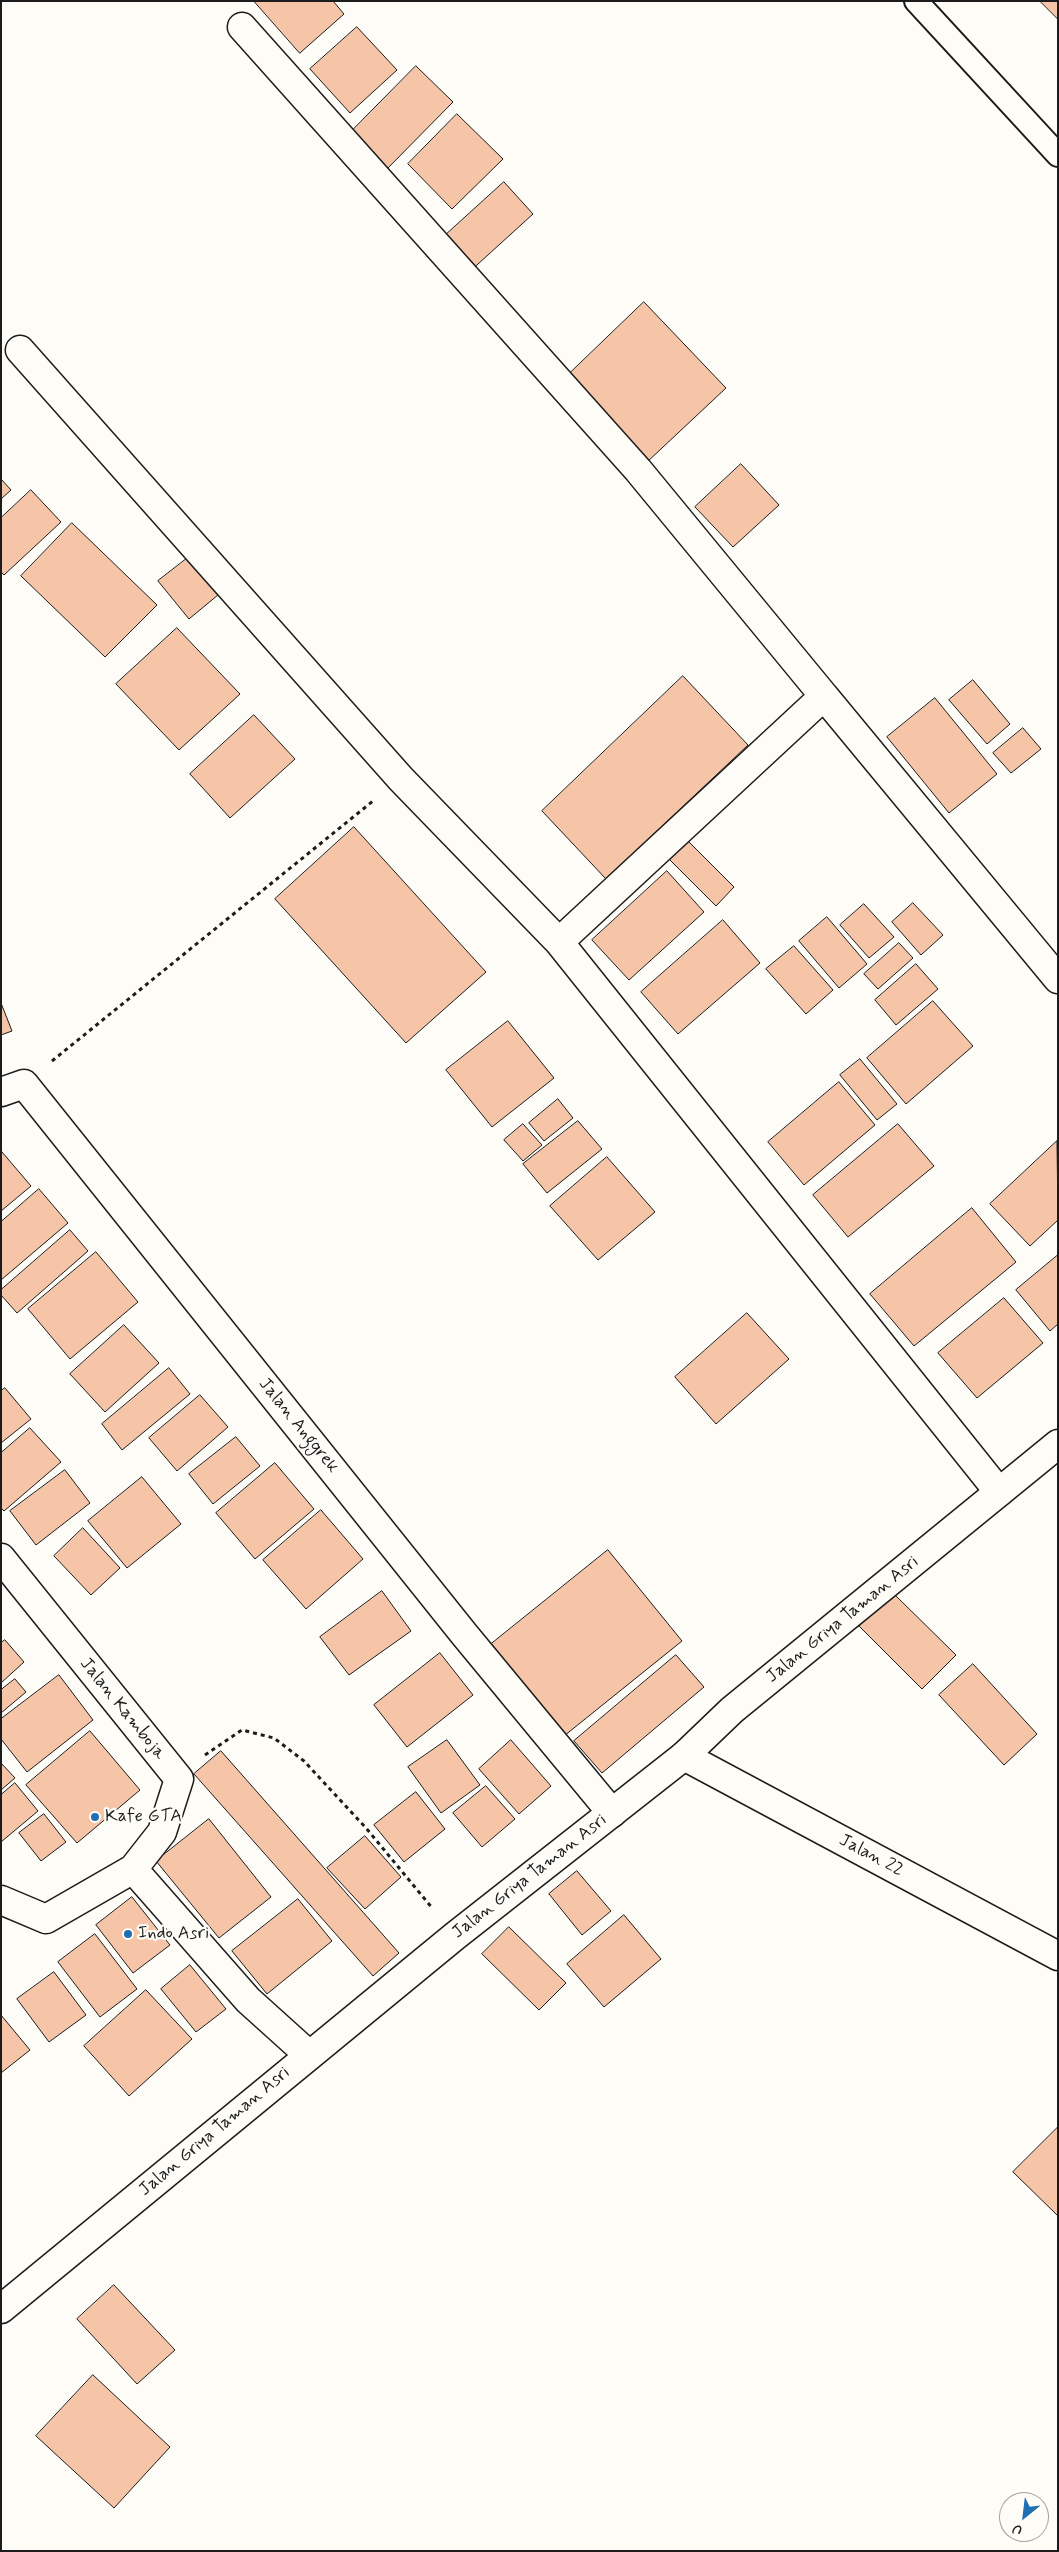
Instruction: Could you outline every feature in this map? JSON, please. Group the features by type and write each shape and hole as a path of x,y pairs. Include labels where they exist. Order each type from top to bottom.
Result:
{"street":[{"path":"242,27 638,470 1058,979"},
{"path":"20,350 401,779 559,942 999,1492"},
{"path":"559,942 824,696"},
{"name":"Jalan Anggrek","path":"13,1088 612,1813"},
{"name":"Jalan Griya Taman Asri","path":"1,2309 455,1936 684,1756 732,1710 1058,1444"},
{"name":"Jalan Kamboja","path":"1,1558 179,1780"},
{"name":"Jalan 22","path":"684,1756 1058,1956"},
{"path":"1,1900 46,1919 133,1869 162,1832 179,1780"},
{"path":"133,1869 248,2000 309,2055"}],"lane":[{"path":"916,1 1058,155"}],"path":[{"path":"13,1088 401,779"},
{"path":"179,1780 198,1759 242,1730 274,1738 304,1761 360,1822 455,1936"}],"building":[{"path":"254,1 333,1 344,14 300,53"},
{"path":"1040,1 1058,1 1058,19"},
{"path":"357,27 397,70 350,113 310,69"},
{"path":"416,66 453,102 383,173 347,136"},
{"path":"457,114 503,159 452,209 408,164"},
{"path":"504,182 533,214 467,274 438,242"},
{"path":"644,302 726,388 646,463 565,378"},
{"path":"741,464 779,505 733,547 695,507"},
{"path":"1,479 11,490 1,499"},
{"path":"31,490 61,522 4,575 1,572 1,518"},
{"path":"72,523 157,605 105,657 21,576"},
{"path":"194,553 224,590 189,619 158,581"},
{"path":"177,628 240,694 179,750 116,684"},
{"path":"683,676 748,745 606,879 542,811"},
{"path":"973,680 1010,724 987,744 949,700"},
{"path":"935,698 997,774 949,813 887,737"},
{"path":"254,715 295,759 230,818 190,774"},
{"path":"1023,728 1041,749 1011,773 993,753"},
{"path":"354,827 486,972 406,1043 275,899"},
{"path":"683,836 734,887 716,906 665,855"},
{"path":"667,871 704,912 629,980 592,940"},
{"path":"913,903 943,935 921,955 892,922"},
{"path":"864,904 894,937 869,958 840,925"},
{"path":"827,917 867,964 839,988 799,941"},
{"path":"723,920 760,963 678,1034 641,992"},
{"path":"899,943 913,958 878,989 864,974"},
{"path":"794,946 833,990 806,1014 766,969"},
{"path":"916,964 938,989 896,1025 875,1000"},
{"path":"933,1001 973,1046 906,1104 867,1058"},
{"path":"1,1003 12,1031 1,1035"},
{"path":"508,1021 554,1078 492,1127 446,1070"},
{"path":"860,1059 897,1104 877,1120 840,1075"},
{"path":"839,1082 875,1125 804,1185 768,1142"},
{"path":"558,1099 573,1118 544,1141 529,1123"},
{"path":"578,1121 602,1149 547,1193 523,1164"},
{"path":"523,1124 542,1145 523,1161 504,1140"},
{"path":"898,1124 934,1166 848,1237 813,1195"},
{"path":"1057,1141 1058,1220 1030,1246 990,1204"},
{"path":"1,1153 31,1186 1,1211"},
{"path":"607,1157 655,1212 598,1260 550,1206"},
{"path":"39,1189 68,1223 1,1280 1,1222"},
{"path":"972,1208 1016,1262 914,1346 870,1294"},
{"path":"70,1230 88,1251 17,1313 1,1295 1,1290"},
{"path":"96,1252 138,1302 70,1359 28,1309"},
{"path":"1058,1255 1058,1324 1050,1331 1016,1290"},
{"path":"1004,1298 1043,1343 977,1398 938,1353"},
{"path":"747,1313 789,1359 716,1424 675,1377"},
{"path":"124,1325 159,1363 105,1412 70,1374"},
{"path":"169,1368 190,1394 122,1450 102,1424"},
{"path":"5,1388 31,1419 1,1443 1,1391"},
{"path":"200,1395 228,1427 177,1471 149,1438"},
{"path":"30,1428 61,1462 4,1511 1,1508 1,1453"},
{"path":"236,1437 260,1466 213,1504 189,1474"},
{"path":"275,1463 314,1509 255,1559 216,1513"},
{"path":"65,1470 90,1503 36,1545 10,1511"},
{"path":"142,1477 181,1524 127,1568 88,1521"},
{"path":"321,1510 363,1559 306,1609 263,1560"},
{"path":"83,1528 120,1568 91,1595 54,1556"},
{"path":"608,1550 682,1641 564,1736 490,1645"},
{"path":"382,1591 411,1631 349,1675 320,1637"},
{"path":"893,1593 956,1655 922,1689 859,1626"},
{"path":"5,1640 24,1662 1,1683 1,1643"},
{"path":"440,1653 473,1695 407,1747 374,1705"},
{"path":"676,1655 704,1687 602,1773 574,1741"},
{"path":"973,1664 1037,1734 1004,1765 939,1695"},
{"path":"59,1675 93,1720 27,1772 1,1739 1,1719"},
{"path":"15,1679 26,1692 1,1713 1,1690"},
{"path":"90,1731 140,1790 77,1843 26,1785"},
{"path":"447,1740 480,1785 441,1813 408,1767"},
{"path":"511,1740 551,1786 519,1814 479,1769"},
{"path":"221,1751 399,1953 373,1976 194,1774"},
{"path":"1,1763 15,1778 1,1790"},
{"path":"15,1783 38,1811 1,1842 1,1795"},
{"path":"486,1786 515,1819 482,1847 453,1813"},
{"path":"416,1792 445,1829 404,1862 374,1825"},
{"path":"44,1814 66,1842 41,1861 19,1833"},
{"path":"209,1819 271,1897 219,1938 156,1861"},
{"path":"365,1836 401,1877 365,1909 327,1868"},
{"path":"577,1871 611,1911 582,1935 549,1894"},
{"path":"132,1897 170,1945 133,1973 96,1925"},
{"path":"298,1899 332,1941 267,1994 232,1951"},
{"path":"624,1915 661,1959 604,2007 567,1964"},
{"path":"509,1927 566,1983 539,2010 482,1954"},
{"path":"95,1934 137,1989 100,2017 58,1962"},
{"path":"190,1965 226,2009 196,2032 161,1989"},
{"path":"54,1972 86,2015 49,2042 17,1999"},
{"path":"146,1990 192,2039 129,2096 84,2046"},
{"path":"1,2015 30,2050 1,2073"},
{"path":"1058,2127 1058,2214 1057,2215 1013,2172"},
{"path":"114,2285 175,2350 137,2384 77,2319"},
{"path":"93,2375 170,2447 114,2508 36,2436"}],"place":[{"name":"Kafe GTA","path":"95,1817"},
{"name":"Indo Asri","path":"128,1934"}]}
